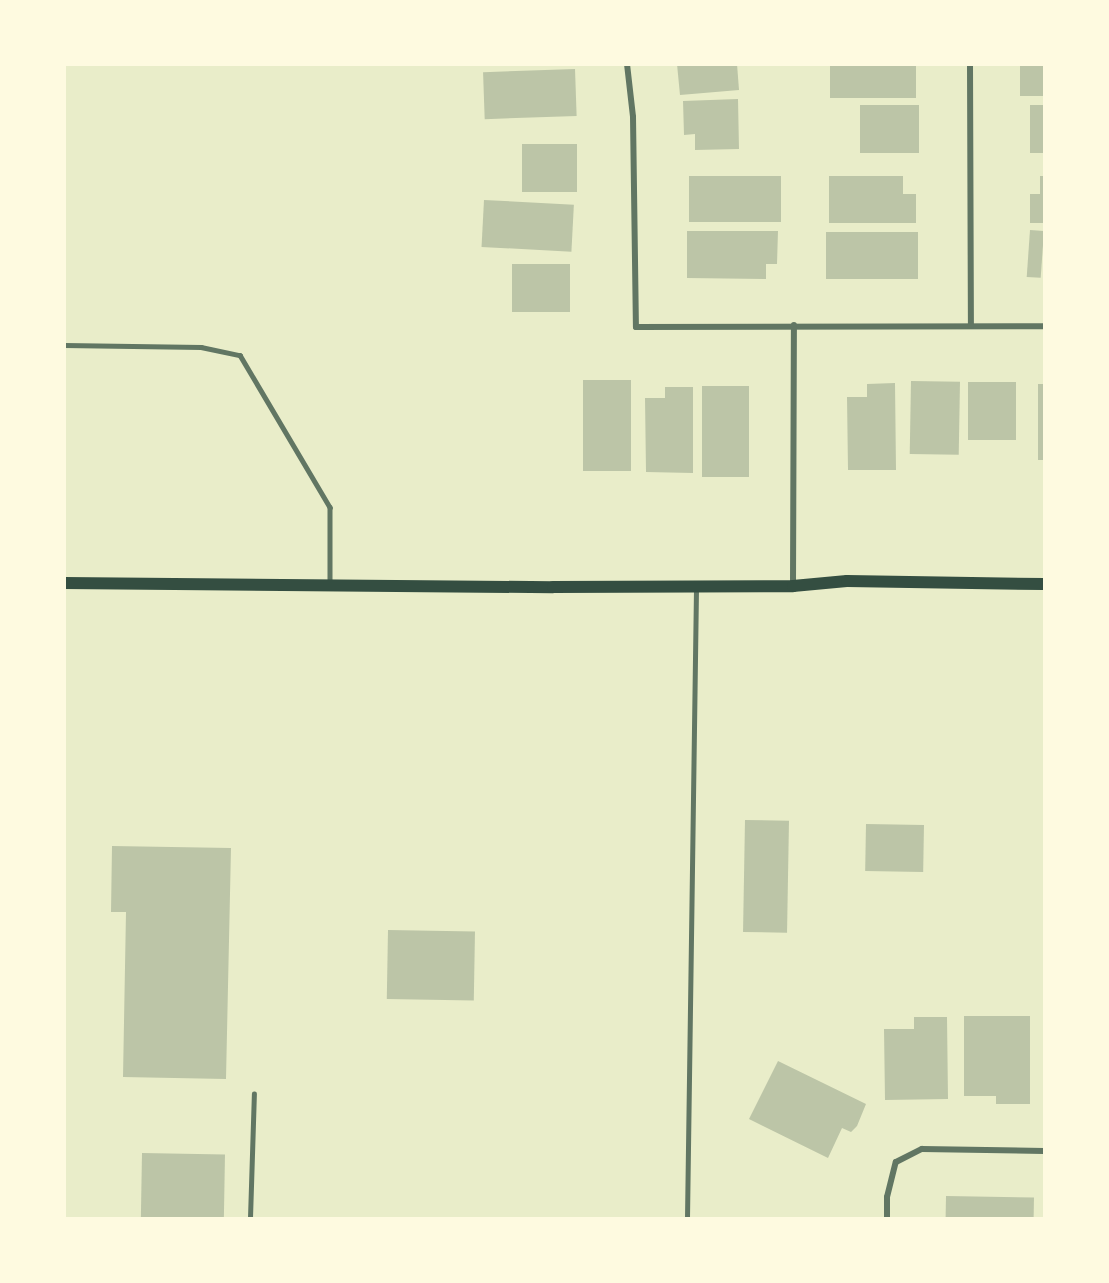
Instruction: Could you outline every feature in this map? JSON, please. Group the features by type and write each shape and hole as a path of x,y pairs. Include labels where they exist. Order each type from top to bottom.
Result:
{"main road":[{"path":"64,583 330,586 793,586 847,581 1044,584"}],"street":[{"path":"627,64 633,117 636,327 1044,326"},
{"path":"970,64 971,326"},
{"path":"793,586 794,326"},
{"path":"887,1218 887,1197 896,1162 922,1149 1044,1151"}],"lane":[{"path":"64,345 201,347 240,355 330,507 330,586"},
{"path":"687,1218 696,586"},
{"path":"250,1218 254,1094"}],"building":[{"path":"677,64 737,64 739,90 680,95"},
{"path":"830,64 916,64 916,98 830,98"},
{"path":"1020,64 1044,64 1044,96 1020,96"},
{"path":"575,69 577,116 485,119 483,72"},
{"path":"738,99 739,149 695,150 695,134 684,135 683,101"},
{"path":"860,105 919,105 919,153 860,153"},
{"path":"1030,105 1044,105 1044,153 1030,153"},
{"path":"522,144 577,144 577,192 522,192"},
{"path":"689,176 781,176 781,222 689,222"},
{"path":"829,176 903,176 903,194 916,194 916,223 829,223"},
{"path":"1040,176 1044,176 1044,223 1030,223 1030,194 1040,194"},
{"path":"484,200 574,205 571,252 482,247"},
{"path":"1030,230 1044,231 1041,278 1027,277"},
{"path":"687,231 778,231 777,264 766,264 766,279 687,278"},
{"path":"826,232 918,232 918,279 826,279"},
{"path":"512,264 570,264 570,312 512,312"},
{"path":"583,380 631,380 631,471 583,471"},
{"path":"911,381 960,382 959,455 910,454"},
{"path":"968,382 1016,382 1016,440 968,440"},
{"path":"895,383 896,470 848,470 847,397 867,397 867,384"},
{"path":"1038,384 1044,384 1044,460 1038,460"},
{"path":"702,386 749,386 749,477 702,477"},
{"path":"665,387 693,387 693,473 646,472 645,398 665,398"},
{"path":"745,820 789,821 787,933 743,932"},
{"path":"866,824 924,825 923,872 865,871"},
{"path":"112,846 231,848 226,1079 123,1077 126,912 111,912"},
{"path":"388,930 475,932 474,1001 387,999"},
{"path":"964,1016 1030,1016 1030,1104 996,1104 996,1096 964,1096"},
{"path":"914,1017 947,1017 948,1099 885,1100 884,1029 914,1029"},
{"path":"778,1061 866,1104 857,1126 851,1132 842,1128 828,1158 749,1119"},
{"path":"142,1153 225,1154 224,1218 141,1218"},
{"path":"946,1196 1034,1198 1034,1218 946,1218"}]}
